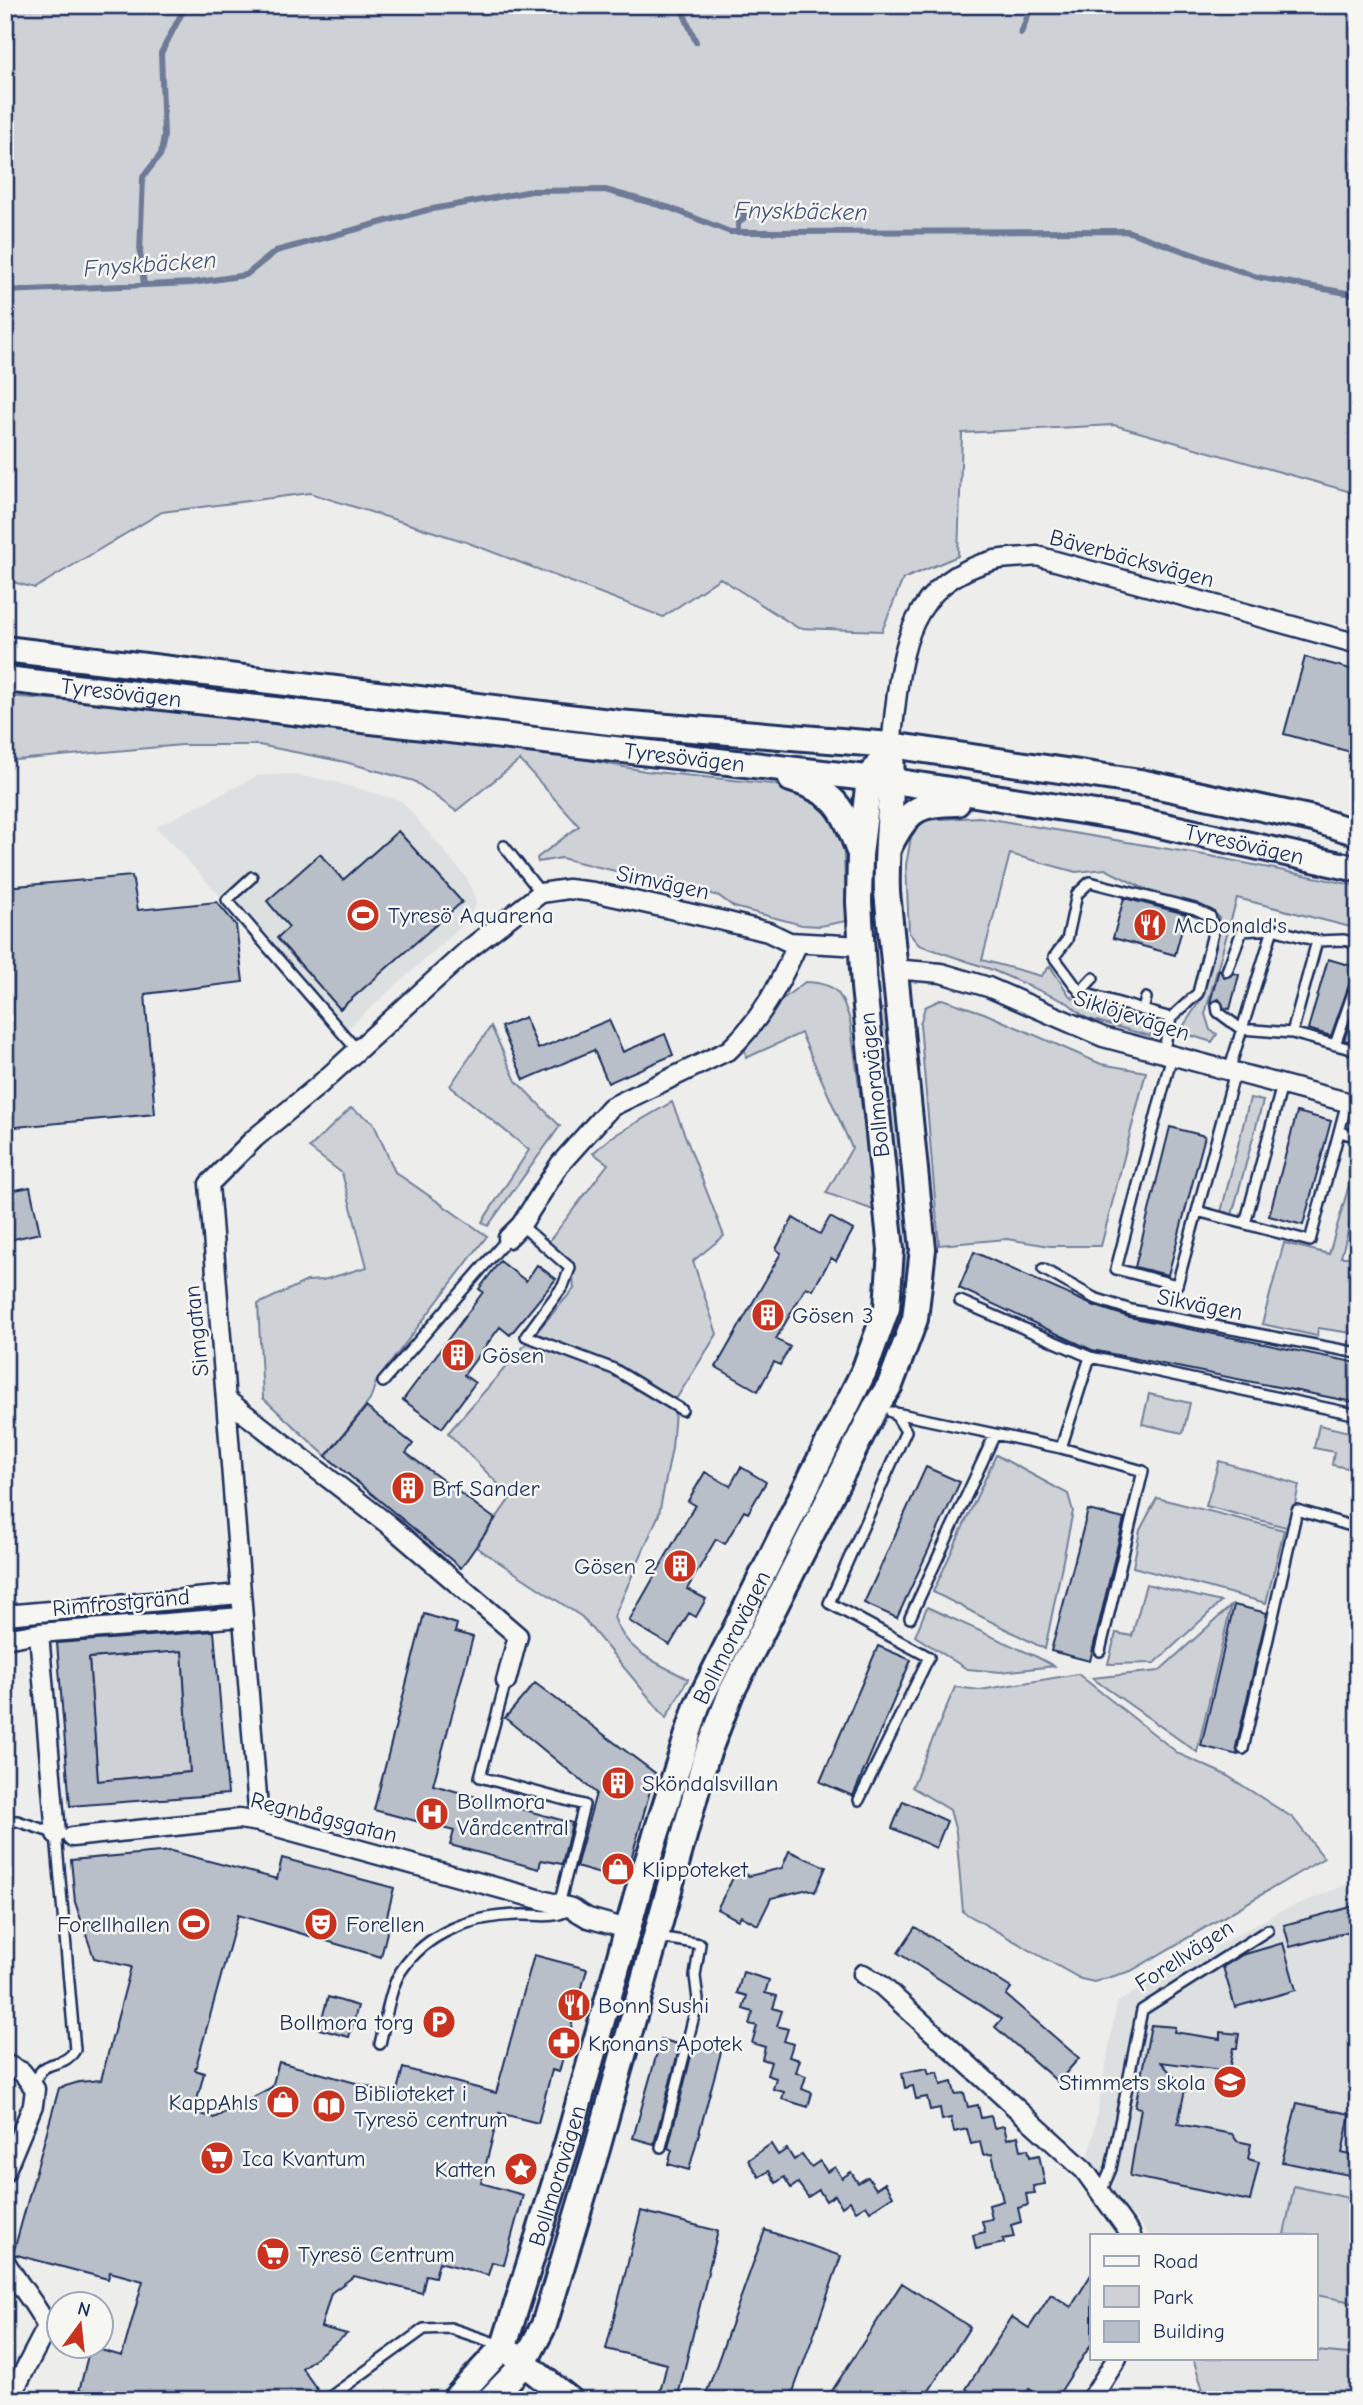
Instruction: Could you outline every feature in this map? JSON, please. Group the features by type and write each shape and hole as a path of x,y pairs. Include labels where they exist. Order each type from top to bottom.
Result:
{"street":[{"name":"Bäverbäcksvägen","path":"891,745 909,629 933,594 962,573 995,560 1037,556 1358,644"},
{"name":"Tyresövägen","path":"5,649 640,725 891,745 1140,782 1313,819 1358,833"},
{"name":"Tyresövägen","path":"5,679 881,780 1133,819 1358,869"},
{"path":"881,780 891,745"},
{"name":"Bollmoravägen","path":"747,766 817,787 834,799 846,816 860,855"},
{"name":"Bollmoravägen","path":"454,2400 504,2346 568,2141 627,1929 696,1706 864,1371 887,1308 891,1250 862,946 860,855 881,780"},
{"name":"Bollmoravägen","path":"489,2400 523,2365 544,2325 657,1937 705,1760 731,1693 885,1410 890,1385 915,1319 923,1250 893,969 881,780"},
{"path":"885,856 900,826 910,814 928,803 1017,802"},
{"name":"Simvägen","path":"541,893 568,889 594,892 724,921 798,943 862,946"},
{"name":"Simgatan","path":"259,1822 209,1184 255,1138 469,949 541,893"},
{"path":"514,1232 560,1164 611,1107 729,1050 740,1039 772,999 798,943"},
{"path":"862,946 893,969"},
{"name":"Siklöjevägen","path":"893,969 941,973 988,987 1103,1037 1352,1104"},
{"path":"849,1397 885,1410"},
{"path":"227,1400 388,1525 518,1636 506,1681"},
{"name":"Rimfrostgränd","path":"5,1615 240,1594"},
{"name":"Rimfrostgränd","path":"5,1639 40,1633 242,1617"},
{"path":"40,1633 64,1836"},
{"name":"Regnbågsgatan","path":"64,1836 239,1819 259,1822 565,1906 588,1918 627,1929"},
{"path":"627,1929 657,1937"},
{"path":"863,1974 881,1986 1076,2162 1130,2234"},
{"path":"5,2064 22,2072 35,2089 33,2105 5,2172"},
{"path":"5,2261 16,2281 37,2306 47,2327 37,2351 9,2400"},
{"path":"504,2346 523,2365 570,2400"},
{"path":"1091,2400 1116,2360"}],"lane":[{"path":"504,846 541,893"},
{"path":"252,877 228,900 357,1050"},
{"path":"1171,1018 1080,992 1054,957 1067,940 1077,894 1090,882 1195,909 1210,916 1214,929 1198,993 1171,1018 1168,1054 1116,1269 1177,1285 1241,1029 1273,929"},
{"path":"1227,971 1242,931 1273,929 1317,941 1344,940 1358,944"},
{"path":"1292,1033 1317,941"},
{"path":"1080,992 1093,978"},
{"path":"1335,1045 1358,978"},
{"path":"1143,1010 1146,998"},
{"path":"1217,1006 1218,1012 1241,1029 1292,1033 1358,1051"},
{"path":"1245,1224 1282,1085"},
{"path":"1197,1211 1310,1241 1340,1132 1352,1104"},
{"path":"1340,1132 1358,1137"},
{"path":"383,1382 514,1232 570,1268 563,1286 526,1336 614,1369 682,1410"},
{"name":"Sikvägen","path":"1043,1269 1094,1298 1131,1310 1358,1353"},
{"path":"960,1301 1090,1357 1358,1415"},
{"path":"1061,1448 1090,1357"},
{"path":"885,1410 1061,1448 1143,1471 1100,1651"},
{"path":"859,1800 929,1657 829,1603 906,1431 885,1410"},
{"path":"910,1618 995,1434"},
{"path":"1243,1749 1297,1510 1358,1528"},
{"path":"380,2044 400,1973 431,1937 460,1925 507,1915 551,1916 565,1906 584,1805 480,1777 506,1681"},
{"path":"5,1821 17,1821 64,1836 75,2050 65,2060 42,2068 37,2075 35,2089"},
{"name":"Forellvägen","path":"1101,2192 1111,2169 1142,2010 1268,1930"},
{"path":"657,1937 701,1944 695,1976 698,2000 661,2147"},
{"path":"326,2400 424,2329 450,2328 504,2346"}],"shaded area":[{"path":"288,774 328,780 402,801 467,878 477,904 460,928 345,1031 156,827 257,776"},
{"name":"Stimmets skola","path":"1358,1880 1358,2355 1318,2351 1318,2234 1148,2234 1088,2162 1117,2002 1278,1912"}],"green space":[{"path":"5,5 1358,5 1358,494 1114,425 962,433 958,556 903,579 882,631 798,628 720,578 663,617 466,542 310,493 162,512 35,588 5,580"},
{"path":"5,696 106,703 282,725 520,747 645,771 772,784 804,793 823,803 843,837 847,921 820,926 802,925 734,907 719,896 561,858 538,862 537,858 579,826 520,760 456,811 414,781 345,762 259,745 182,745 5,761"},
{"path":"979,817 1210,856 1358,886 1358,929 1237,898 1205,1014 1210,1030 1217,1034 1212,1042 1183,1033 1184,1025 1203,996 1219,917 1211,910 1155,894 1105,869 1076,872 1010,854 982,960 1041,976 1050,966 1069,995 1082,1004 1153,1029 1150,1036 1086,1018 1068,1003 990,969 919,945 909,933 906,865 911,837 923,820"},
{"path":"805,982 824,984 835,990 840,995 850,1020 876,1211 826,1193 852,1148 801,1033 746,1058 745,1049 780,1001"},
{"path":"942,999 984,1013 1101,1064 1146,1072 1101,1246 1050,1246 1007,1239 939,1245 920,1024 925,1007"},
{"path":"888,1008 910,1255 901,1317 877,1375 872,1372 902,1247 880,1009"},
{"path":"491,1026 516,1081 560,1126 488,1226 482,1222 529,1150 450,1086"},
{"path":"1250,1098 1263,1101 1232,1215 1221,1212"},
{"path":"672,1102 724,1236 693,1261 717,1334 676,1399 672,1448 659,1514 614,1617 619,1629 634,1648 654,1662 688,1679 666,1718 582,1617 476,1547 511,1497 448,1433 574,1289 572,1265 547,1244 608,1164 593,1153 610,1138"},
{"path":"351,1108 373,1122 395,1172 487,1236 376,1382 370,1400 326,1456 263,1398 258,1304 307,1281 323,1280 367,1267 342,1173 309,1148"},
{"path":"1358,1154 1358,1194 1341,1257 1358,1257 1358,1334 1318,1328 1317,1336 1262,1324 1284,1243 1329,1254"},
{"path":"1149,1394 1190,1403 1183,1433 1142,1424"},
{"path":"1319,1425 1358,1434 1358,1470 1332,1465 1334,1452 1314,1448"},
{"path":"996,1455 1068,1494 1073,1511 1045,1649 933,1592"},
{"path":"1219,1461 1299,1485 1290,1528 1206,1506"},
{"path":"1157,1498 1284,1530 1266,1603 1133,1567 1140,1530"},
{"path":"1146,1584 1221,1602 1155,1663 1108,1664 1116,1633 1132,1636"},
{"path":"1231,1606 1197,1752 1092,1678 1159,1671"},
{"path":"927,1607 1054,1666 1001,1672 967,1669 915,1636"},
{"path":"182,1651 190,1772 98,1781 89,1658"},
{"path":"1078,1674 1179,1754 1226,1775 1293,1818 1324,1858 1131,1971 1094,1982 1081,1979 963,1912 956,1832 950,1810 912,1787 955,1687 980,1690"},
{"path":"1294,2186 1358,2200 1358,2303 1318,2295 1318,2234 1284,2234"},
{"path":"1318,2351 1358,2355 1358,2400 1299,2397 1206,2400 1194,2360 1318,2360"}],"building":[{"path":"1305,657 1358,671 1358,754 1284,734"},
{"name":"Tyresö Aquarena","path":"398,831 462,902 340,1009 277,938 289,927 267,901 320,854 343,880"},
{"path":"132,876 138,910 217,902 236,925 243,982 145,994 155,1114 5,1128 5,887"},
{"name":"McDonald's","path":"1124,898 1186,914 1175,955 1113,938"},
{"path":"1328,959 1352,966 1353,974 1331,1036 1308,1029"},
{"path":"1219,969 1225,978 1234,973 1239,975 1230,1009 1224,1008 1219,999 1210,1003"},
{"path":"1358,1000 1358,1044 1344,1040"},
{"path":"525,1017 538,1049 609,1020 623,1052 665,1034 673,1055 608,1083 594,1050 524,1080 501,1027"},
{"path":"1297,1112 1331,1121 1303,1225 1269,1216"},
{"path":"1170,1127 1205,1136 1168,1275 1135,1267"},
{"path":"30,1187 40,1233 5,1241 5,1192"},
{"name":"Gösen 3","path":"830,1217 853,1230 836,1261 831,1258 813,1290 806,1287 776,1339 790,1347 780,1365 774,1362 758,1391 716,1367 781,1253 776,1249 793,1218 820,1234"},
{"path":"974,1252 1092,1305 1129,1317 1358,1363 1358,1403 1092,1350 959,1288"},
{"name":"Gösen","path":"500,1261 526,1281 537,1265 556,1279 510,1335 500,1327 464,1375 475,1383 442,1428 403,1400 483,1292 479,1289"},
{"name":"Brf Sander","path":"366,1407 413,1444 406,1453 495,1519 461,1568 326,1456"},
{"name":"Gösen 2","path":"741,1467 766,1482 748,1513 744,1511 725,1544 716,1539 687,1589 706,1599 696,1617 689,1613 670,1645 629,1621 695,1505 688,1501 705,1472 730,1486"},
{"path":"926,1467 960,1482 897,1618 864,1603"},
{"path":"1088,1510 1124,1519 1090,1661 1051,1651"},
{"path":"1234,1605 1267,1613 1236,1747 1238,1755 1201,1746"},
{"path":"424,1614 457,1624 455,1632 473,1637 433,1785 572,1823 562,1864 541,1860 539,1869 450,1845 454,1831 374,1810"},
{"path":"214,1631 228,1794 70,1806 57,1643","holes":["182,1651 190,1772 98,1781 89,1658"]},
{"path":"878,1646 911,1660 853,1796 820,1782"},
{"name":"Sköndalsvillan","path":"535,1683 655,1773 625,1881 576,1867 596,1793 505,1718"},
{"path":"903,1801 947,1821 936,1848 892,1828"},
{"path":"171,1851 277,1879 282,1858 394,1888 385,1924 389,1924 381,1957 238,1915 195,2070 204,2073 194,2112 214,2118 272,2087 279,2062 396,2094 403,2068 496,2093 534,1955 587,1969 559,2072 552,2070 538,2123 499,2113 481,2183 523,2195 504,2265 492,2262 488,2275 439,2262 435,2277 426,2275 422,2293 354,2276 331,2293 321,2327 347,2334 302,2368 321,2395 319,2400 77,2400 87,2360 116,2360 116,2354 122,2356 143,2281 110,2272 108,2279 13,2254 59,2088 79,2082 101,2080 131,1967 94,1958 75,1902 71,1860"},
{"path":"789,1851 826,1867 815,1892 808,1889 771,1898 758,1925 741,1916 738,1920 717,1909 737,1870 749,1876 782,1868"},
{"path":"1358,1905 1358,1929 1290,1947 1284,1925"},
{"path":"915,1927 1011,1988 1006,1995 1079,2058 1058,2082 995,2027 1002,2019 898,1953"},
{"path":"1283,1943 1296,1990 1235,2007 1223,1967 1242,1955"},
{"path":"743,1972 769,1980 765,1993 777,1996 773,2008 782,2011 777,2026 788,2029 784,2041 793,2044 789,2057 800,2060 796,2072 806,2076 802,2089 812,2093 808,2107 782,2099 784,2092 773,2089 776,2078 767,2075 771,2062 762,2059 765,2047 752,2043 757,2026 749,2024 753,2012 743,2009 747,1996 737,1993"},
{"path":"328,1997 358,2006 349,2037 319,2029"},
{"path":"1151,2025 1175,2027 1174,2032 1220,2039 1220,2032 1239,2034 1237,2048 1233,2048 1229,2071 1161,2062 1185,2089 1178,2124 1232,2134 1237,2141 1251,2144 1248,2159 1259,2162 1250,2201 1130,2176 1141,2108 1135,2107"},
{"path":"661,2039 680,2045 654,2144 633,2138"},
{"path":"701,2046 721,2052 689,2170 668,2164 672,2150 668,2148 693,2048 700,2050"},
{"path":"927,2068 929,2074 938,2072 941,2085 952,2082 955,2094 964,2093 968,2107 978,2105 981,2118 991,2116 994,2128 1004,2126 1007,2139 1018,2136 1021,2150 1028,2149 1030,2157 1039,2155 1045,2184 1033,2186 1035,2193 1026,2194 1028,2205 1018,2208 1021,2222 1011,2225 1014,2237 1003,2239 1004,2243 976,2249 973,2235 985,2232 982,2221 992,2219 989,2205 1003,2201 992,2154 983,2155 980,2142 971,2144 967,2129 954,2132 951,2118 942,2120 940,2108 930,2110 927,2097 916,2099 913,2086 905,2088 902,2073"},
{"path":"1297,2103 1350,2114 1342,2153 1358,2157 1355,2176 1282,2162"},
{"path":"771,2144 778,2155 787,2149 794,2160 802,2154 811,2167 820,2161 827,2172 835,2167 842,2178 851,2172 858,2183 868,2177 876,2189 885,2183 893,2196 870,2211 866,2205 856,2211 850,2201 842,2207 835,2195 826,2201 819,2190 808,2197 798,2183 791,2188 784,2177 776,2183 769,2171 759,2177 748,2160"},
{"path":"641,2211 718,2231 677,2400 658,2400 667,2364 606,2349"},
{"path":"765,2230 841,2256 813,2337 790,2400 764,2393 762,2400 704,2400"},
{"path":"1090,2276 1090,2346 1055,2400 1046,2400 1029,2389 1022,2400 982,2400 966,2389 1012,2317 1029,2328 1051,2294 1071,2307"},
{"path":"902,2283 970,2327 923,2400 826,2400"}],"waterway":[{"path":"144,285 140,252 143,177 161,154 164,136 161,53 186,5"},
{"path":"680,5 696,42"},
{"path":"1021,33 1032,5"},
{"name":"Fnyskbäcken","path":"5,291 192,283 246,275 276,251 427,210 532,191 605,190 670,208 730,232 1127,231 1257,277 1358,295"},
{"path":"737,207 746,216 738,224 738,232"}],"place":[{"name":"Tyresö Aquarena","path":"363,915"},
{"name":"McDonald's","path":"1150,925"},
{"name":"Gösen 3","path":"768,1315"},
{"name":"Gösen","path":"458,1355"},
{"name":"Brf Sander","path":"408,1488"},
{"name":"Gösen 2","path":"680,1566"},
{"name":"Sköndalsvillan","path":"618,1783"},
{"name":"Bollmora Vårdcentral","path":"432,1814"},
{"name":"Klippoteket","path":"618,1869"},
{"name":"Forellhallen","path":"194,1924"},
{"name":"Forellen","path":"321,1924"},
{"name":"Bonn Sushi","path":"574,2005"},
{"name":"Bollmora torg","path":"439,2022"},
{"name":"Kronans Apotek","path":"564,2043"},
{"name":"Stimmets skola","path":"1230,2082"},
{"name":"KappAhls","path":"283,2102"},
{"name":"Biblioteket i Tyresö centrum","path":"329,2106"},
{"name":"Ica Kvantum","path":"217,2158"},
{"name":"Katten","path":"521,2169"},
{"name":"Tyresö Centrum","path":"273,2254"}]}
